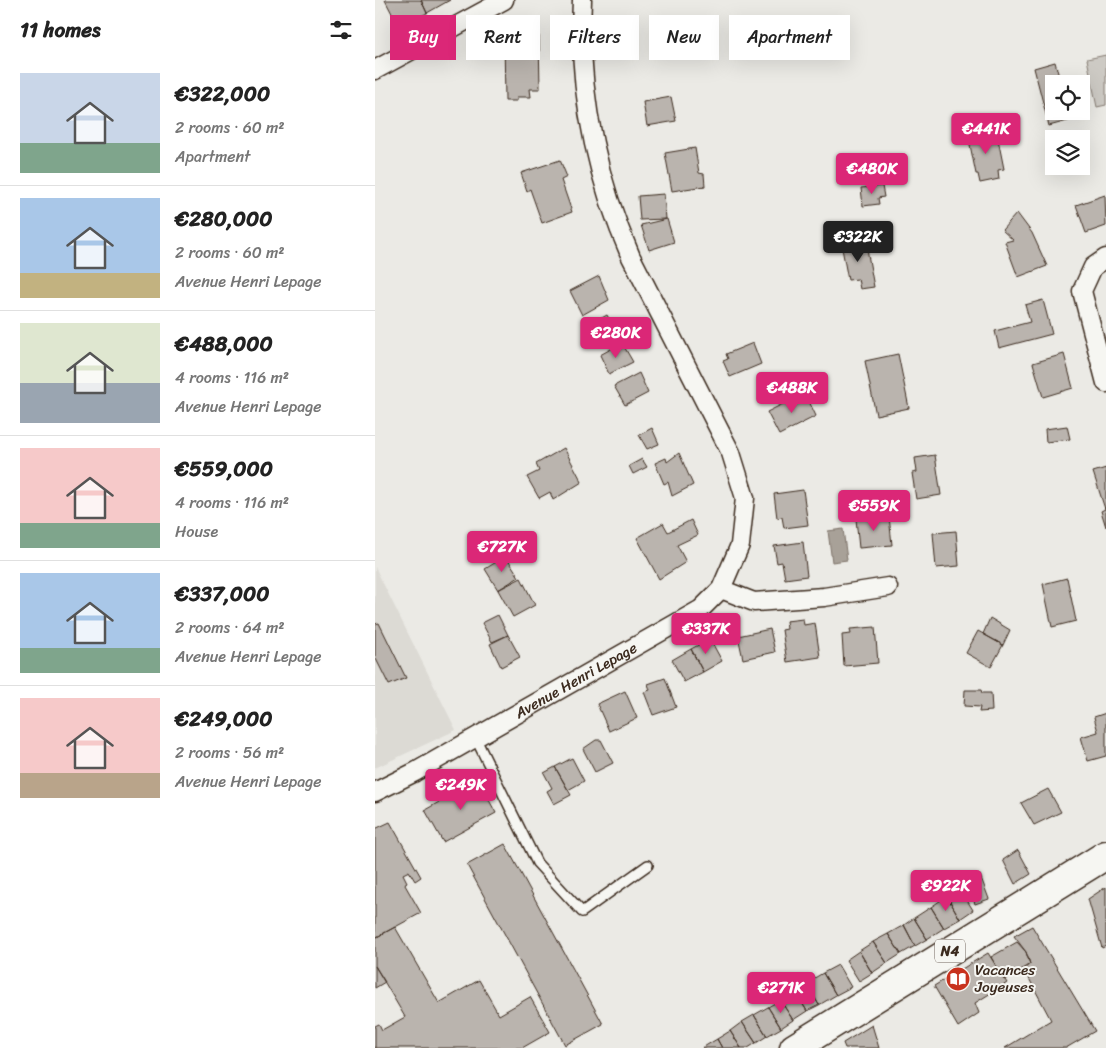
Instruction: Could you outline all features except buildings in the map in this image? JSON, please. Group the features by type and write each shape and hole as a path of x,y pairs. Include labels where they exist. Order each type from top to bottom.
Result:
{"main road":[{"name":"N4","path":"794,1048 1106,855"}],"street":[{"name":"Avenue Henri Lepage","path":"375,792 415,772 677,625 701,609 721,589 740,545 745,498 731,453 631,257 612,209 598,163 585,102 581,59 582,0"},
{"path":"375,70 498,1"},
{"path":"1106,258 1093,267 1082,291 1106,383"},
{"path":"721,589 754,602 824,597 888,587"}],"lane":[{"path":"475,738 537,863 582,912 648,865"}],"shaded area":[{"path":"1106,55 1106,105 1097,107 1087,59"},
{"path":"843,529 847,560 832,562 828,531"},
{"path":"375,567 456,730 375,768"}],"place":[{"name":"Vacances Joyeuses","path":"958,979"}]}
